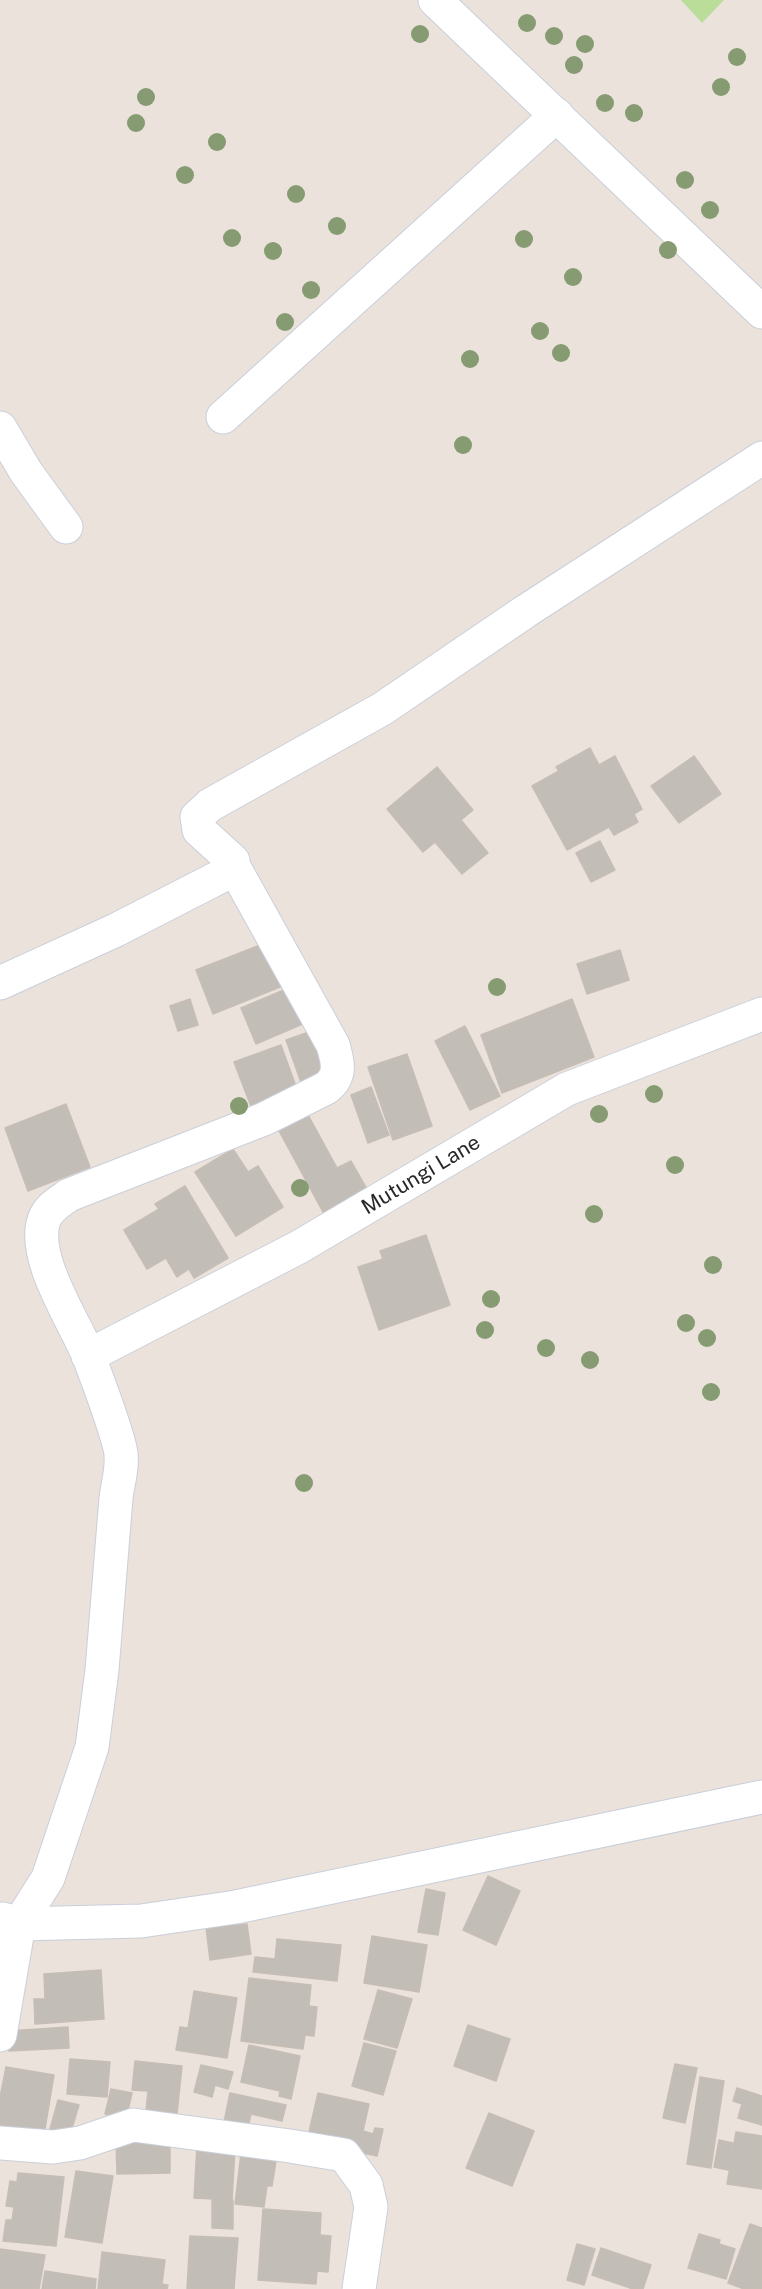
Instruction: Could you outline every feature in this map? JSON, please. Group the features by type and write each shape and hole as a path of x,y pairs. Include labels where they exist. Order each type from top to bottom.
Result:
{"street":[{"path":"435,0 762,312"},
{"path":"224,417 557,115"},
{"path":"0,428 26,472 66,527"},
{"path":"0,2035 6,1926 48,1878 92,1747 102,1670 120,1450 88,1356 47,1269 42,1230 44,1219 51,1208 69,1195 264,1119 326,1088 338,1072 333,1045 234,867 233,861 199,830 197,817 210,805 382,708 526,611 762,458"},
{"path":"0,983 116,930 231,871 234,867"},
{"name":"Mutungi Lane","path":"88,1356 299,1247 567,1089 762,1014"},
{"path":"6,1926 141,1921 236,1907 762,1797"},
{"path":"0,2143 53,2147 80,2143 133,2125 344,2155 366,2185 371,2207 359,2289"}],"green space":[{"path":"681,0 724,0 702,23"}],"building":[{"path":"590,748 599,765 615,756 642,809 634,814 638,822 614,835 609,827 567,850 532,786 559,771 556,767"},
{"path":"694,756 721,794 679,823 651,786"},
{"path":"437,767 473,810 461,820 488,853 462,874 435,842 423,852 387,809"},
{"path":"600,841 615,870 591,882 576,853"},
{"path":"268,942 285,985 213,1014 196,970"},
{"path":"620,950 629,980 587,994 577,964"},
{"path":"291,987 305,1023 256,1044 241,1008"},
{"path":"190,999 198,1025 178,1031 170,1006"},
{"path":"572,999 594,1057 502,1093 481,1035"},
{"path":"465,1026 500,1096 470,1110 435,1041"},
{"path":"309,1032 326,1079 303,1088 286,1040"},
{"path":"281,1045 298,1092 252,1109 234,1062"},
{"path":"407,1054 432,1126 393,1140 368,1067"},
{"path":"371,1087 389,1135 368,1143 351,1095"},
{"path":"66,1104 90,1167 28,1191 5,1128"},
{"path":"307,1113 337,1168 351,1161 367,1189 323,1212 278,1129"},
{"path":"233,1149 248,1172 258,1166 283,1207 236,1236 195,1172"},
{"path":"185,1186 228,1258 194,1278 189,1269 177,1277 166,1258 147,1269 124,1230 159,1209 155,1204"},
{"path":"426,1235 450,1305 379,1330 358,1267 383,1259 380,1251"},
{"path":"488,1876 520,1891 496,1945 463,1930"},
{"path":"426,1889 445,1893 438,1935 418,1932"},
{"path":"247,1924 251,1954 210,1960 206,1928"},
{"path":"372,1936 427,1945 419,1992 364,1983"},
{"path":"277,1939 341,1945 337,1981 253,1972 255,1957 275,1959"},
{"path":"101,1970 104,2019 35,2024 34,1999 45,1999 44,1974"},
{"path":"249,1978 311,1985 309,2006 317,2007 314,2036 305,2035 303,2049 241,2041"},
{"path":"378,1990 412,1999 397,2048 364,2039"},
{"path":"194,1991 237,1998 227,2058 176,2050 180,2027 188,2028"},
{"path":"468,2025 510,2039 496,2081 454,2066"},
{"path":"68,2027 69,2048 9,2051 8,2031"},
{"path":"364,2043 396,2051 383,2095 352,2086"},
{"path":"249,2045 300,2056 291,2099 279,2096 280,2091 241,2082"},
{"path":"70,2059 110,2062 107,2097 67,2094"},
{"path":"135,2061 182,2066 177,2114 146,2111 148,2091 132,2090"},
{"path":"675,2064 697,2068 685,2123 663,2118"},
{"path":"201,2065 233,2072 228,2089 215,2085 212,2097 194,2092"},
{"path":"6,2067 54,2075 44,2135 0,2128 0,2097"},
{"path":"700,2077 724,2081 711,2168 687,2164"},
{"path":"737,2088 762,2096 762,2125 738,2118 742,2104 733,2101"},
{"path":"111,2089 132,2093 126,2119 105,2114"},
{"path":"230,2093 286,2105 282,2121 251,2114 248,2127 224,2122"},
{"path":"318,2093 369,2104 363,2131 373,2134 375,2128 383,2129 377,2156 307,2141"},
{"path":"58,2100 79,2105 69,2138 49,2133"},
{"path":"489,2113 534,2131 512,2186 466,2168"},
{"path":"736,2132 762,2136 762,2189 727,2184"},
{"path":"719,2140 733,2143 728,2170 714,2167"},
{"path":"170,2141 170,2173 117,2174 116,2142"},
{"path":"242,2145 277,2155 272,2186 267,2186 264,2207 235,2204"},
{"path":"197,2146 235,2148 232,2200 194,2198"},
{"path":"76,2171 113,2176 102,2243 65,2237"},
{"path":"18,2173 64,2177 56,2246 3,2241 6,2220 12,2220 14,2207 6,2206 10,2181 17,2182"},
{"path":"212,2200 233,2200 233,2229 212,2228"},
{"path":"263,2209 321,2213 320,2235 331,2236 328,2272 317,2271 316,2284 258,2280"},
{"path":"750,2224 762,2228 762,2289 744,2289 728,2283"},
{"path":"699,2234 720,2240 719,2244 735,2249 726,2279 688,2268"},
{"path":"190,2236 238,2238 234,2289 187,2289"},
{"path":"577,2244 595,2249 584,2285 567,2280"},
{"path":"601,2248 651,2265 643,2289 633,2289 592,2275"},
{"path":"0,2249 45,2255 39,2289 0,2289"},
{"path":"102,2252 165,2260 162,2284 168,2285 167,2289 98,2289"},
{"path":"45,2271 96,2279 95,2289 42,2289"}]}
